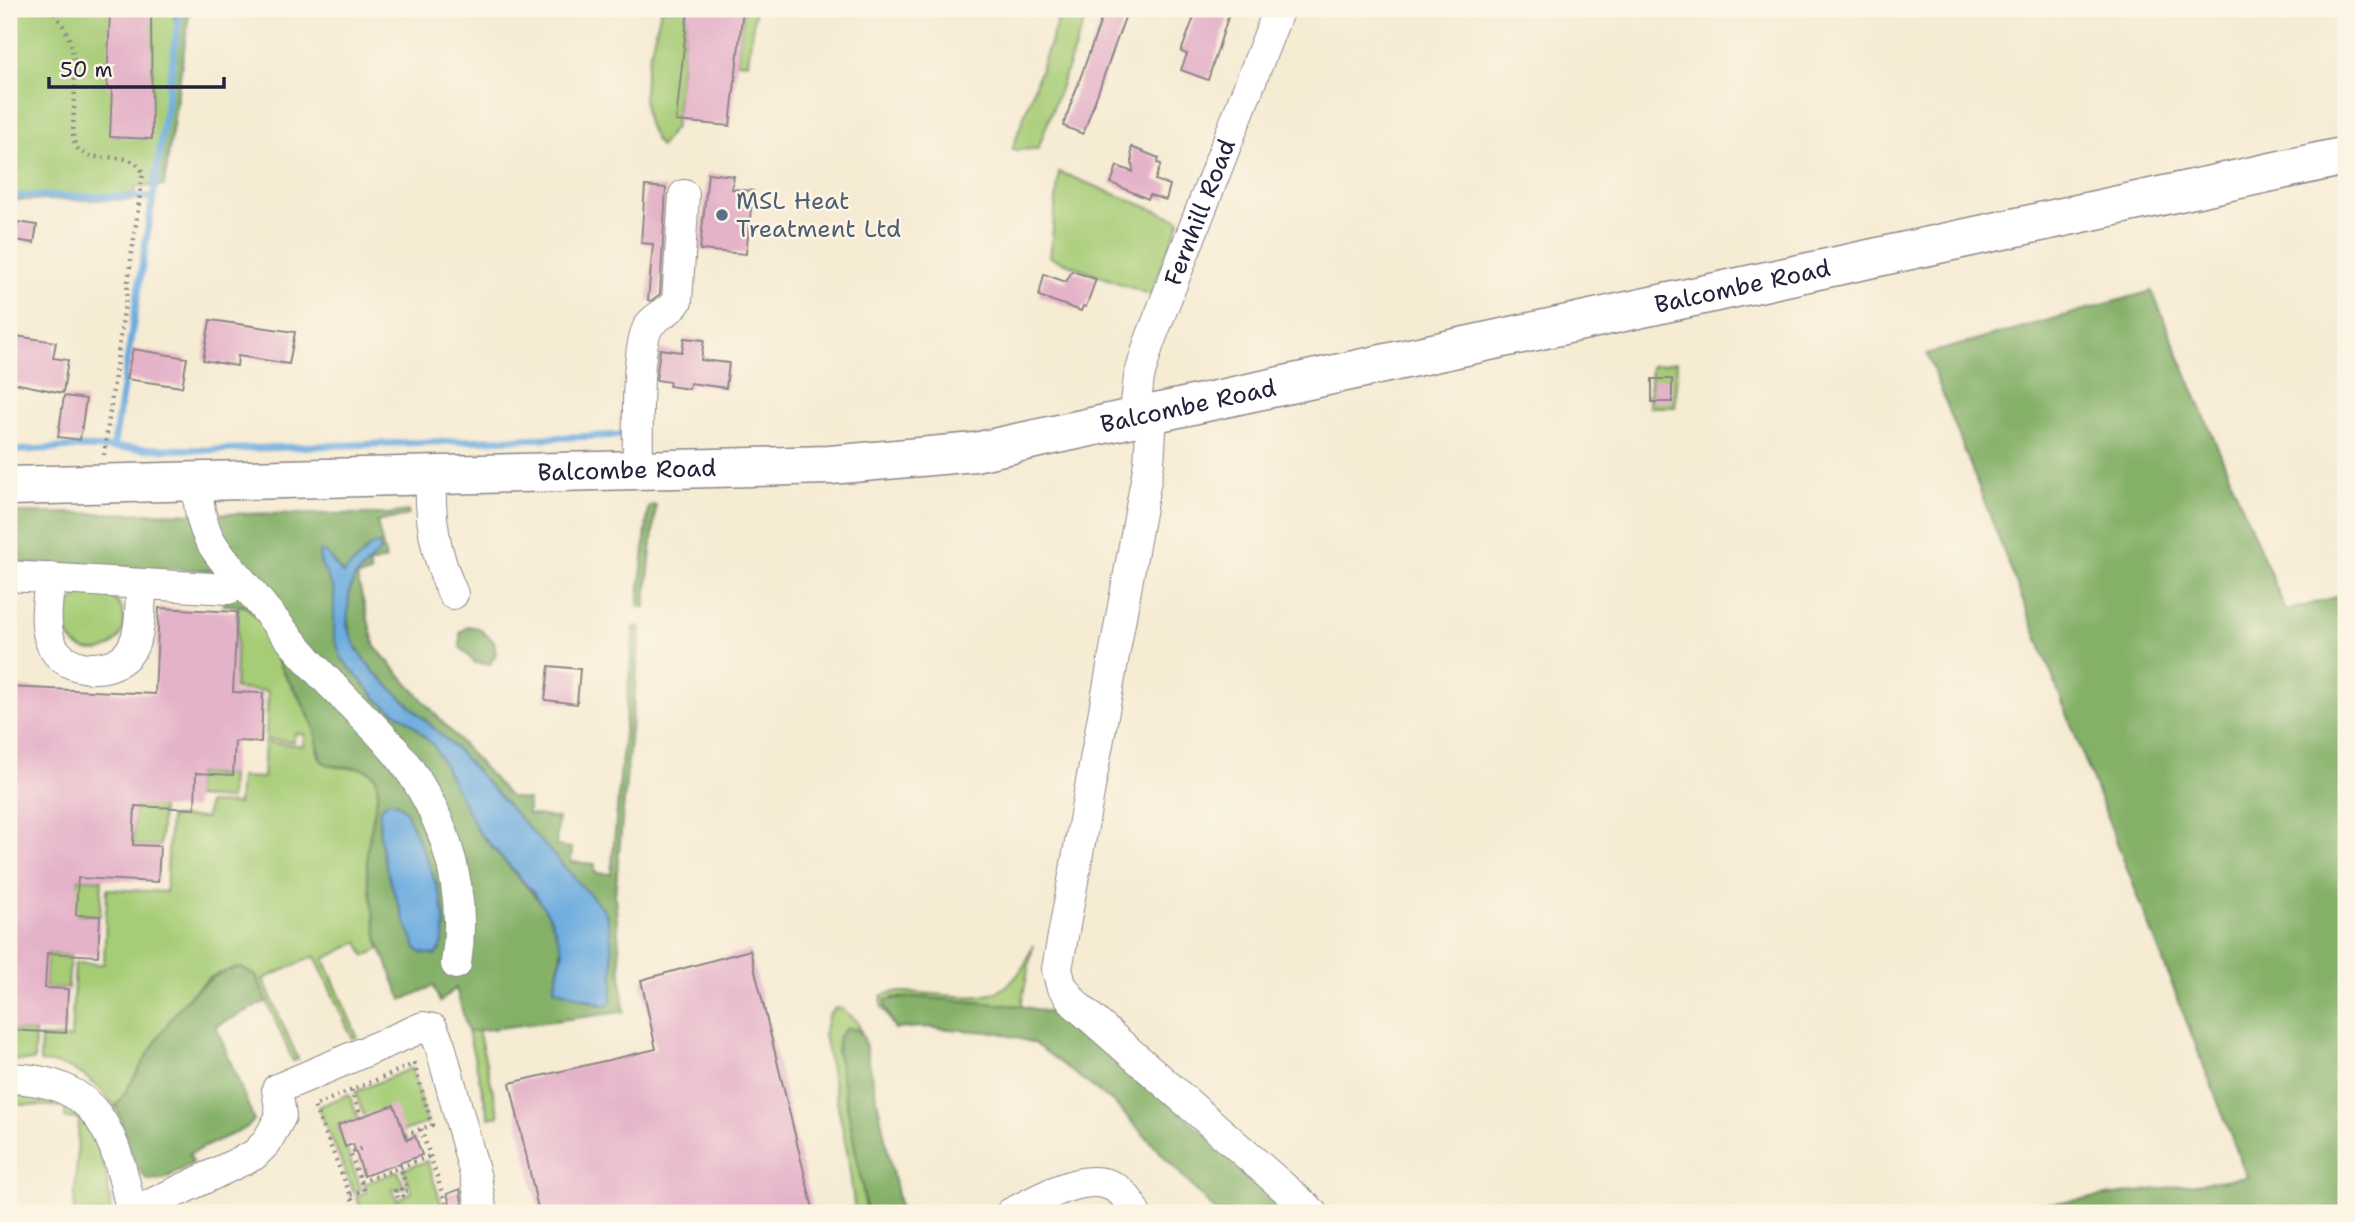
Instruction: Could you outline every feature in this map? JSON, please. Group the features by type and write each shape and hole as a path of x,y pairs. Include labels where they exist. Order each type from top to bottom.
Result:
{"main road":[{"name":"Balcombe Road","path":"9,486 830,465 975,452 2346,156"}],"street":[{"name":"Fernhill Road","path":"1279,9 1146,351 1139,377 1149,463 1058,959 1061,985 1075,1004 1313,1213"},
{"path":"638,470 638,413 644,340 652,321 672,309 678,298 684,195"},
{"path":"431,475 429,511 434,537 453,594"},
{"path":"198,481 198,513 205,532 243,583 309,661 384,738 426,797 444,839 458,890 460,922 456,964"},
{"path":"9,576 228,589 243,583"},
{"path":"50,578 47,625 52,647 65,660 95,667 116,664 132,649 138,627 141,584"},
{"path":"9,1078 54,1084 80,1096 92,1106 109,1130 132,1213 258,1152 281,1116 277,1089 405,1032 430,1028 439,1040 476,1178 482,1213"},
{"path":"1011,1213 1065,1188 1090,1182 1116,1187 1127,1198 1135,1213"}],"path":[{"path":"49,9 63,23 72,41 73,135 76,149 85,156 135,162 143,173 104,458"},
{"path":"405,1032 432,1125 405,1135"},
{"path":"358,1213 314,1106 414,1064"},
{"path":"351,1090 361,1117"},
{"path":"421,1129 448,1210"},
{"path":"351,1195 364,1190 350,1153 362,1148"},
{"path":"361,1182 430,1156"},
{"path":"399,1166 408,1190 402,1192"}],"green space":[{"path":"9,9 174,9 176,36 155,186 136,187 133,200 9,200"},
{"path":"174,9 190,9 164,186 155,186 176,36"},
{"path":"661,9 688,9 675,127 660,147 651,131 644,97 648,62"},
{"path":"743,9 755,9 748,63 737,62"},
{"path":"1062,9 1089,9 1038,149 1012,150"},
{"path":"1059,172 1180,220 1150,295 1050,257"},
{"path":"2152,291 2286,611 2346,594 2346,1213 1979,1213 2247,1177 1927,354"},
{"path":"1677,362 1675,407 1649,407 1651,366"},
{"path":"656,505 645,607 638,606 648,510 649,506"},
{"path":"408,511 409,515 377,522 386,559 369,565 371,573 357,577 375,647 510,797 528,800 528,814 558,818 556,846 572,848 571,862 595,864 595,873 611,874 634,627 641,627 615,894 624,1012 468,1032 456,988 440,1002 433,986 402,1000 378,942 367,874 367,850 378,792 376,778 365,769 335,766 321,760 314,727 297,692 281,669 269,630 246,606 223,605 224,571 9,563 9,513 387,514","holes":["371,546 381,549 354,578 349,592 346,613 353,642 374,672 457,750 607,915 611,952 600,1005 554,989 562,946 546,909 478,831 434,746 410,722 380,702 342,659 334,637 334,590 326,553 343,574","406,811 439,896 443,931 440,950 384,848 379,825"]},
{"path":"94,591 115,600 124,621 115,642 94,651 73,642 64,621 73,600"},
{"path":"238,605 256,614 267,630 277,660 312,721 319,756 331,766 363,769 376,778 378,792 367,863 380,949 365,956 358,942 324,959 357,1036 352,1038 315,956 263,979 298,1059 293,1061 256,976 223,972 208,979 178,1010 115,1107 92,1081 83,1075 64,1066 40,1062 41,1037 71,1038 75,963 104,964 107,889 166,892 170,817 206,818 208,803 238,804 240,777 263,778 265,742 303,746 304,734 295,733 294,742 266,739 268,691 235,689"},
{"path":"468,626 478,628 494,641 496,654 490,664 475,663 460,647 460,633"},
{"path":"196,773 231,775 230,799 195,797"},
{"path":"135,805 162,806 160,846 133,845"},
{"path":"78,878 102,880 100,916 71,914 73,882 78,882"},
{"path":"1033,945 1021,1006 893,997 887,1015 895,1029 881,1005 882,995 894,992 958,996 994,993 1009,984 1022,969"},
{"path":"47,953 70,954 68,989 45,988"},
{"path":"241,967 256,976 267,1001 216,1026 254,1120 248,1127 189,1154 193,1163 164,1179 148,1180 133,1157 115,1107 183,1004 200,987 219,974"},
{"path":"915,997 1021,1006 1052,1013 1099,1043 1297,1213 1217,1213 1115,1104 1034,1043 1000,1033 922,1027 895,1029 885,1006 886,1000"},
{"path":"835,1008 843,1009 857,1021 864,1039 858,1030 837,1051 867,1213 855,1213 848,1156 824,1035 828,1016"},
{"path":"847,1028 858,1030 864,1039 901,1213 867,1213 837,1051 839,1036"},
{"path":"9,1030 35,1031 34,1061 9,1060"},
{"path":"478,1030 499,1116 489,1118 468,1032"},
{"path":"412,1068 427,1123 404,1131 364,1116 355,1092"},
{"path":"349,1094 358,1118 338,1126 361,1189 354,1192 318,1107"},
{"path":"9,1095 47,1097 68,1107 80,1118 98,1146 107,1179 111,1213 74,1213 79,1119 65,1118 65,1107 9,1104"},
{"path":"427,1161 444,1211 363,1213 356,1196 366,1192 364,1184 398,1171 405,1188 392,1190 397,1200 412,1192 403,1169"}],"water":[{"path":"380,543 379,552 354,578 349,592 347,626 357,649 374,672 457,750 604,910 612,958 612,988 608,1006 554,989 563,951 550,917 535,894 478,831 434,746 410,722 380,702 342,659 334,637 334,590 320,562 319,552 326,553 343,574 371,546"},
{"path":"389,801 396,802 406,811 436,883 445,922 443,940 436,955 421,953 416,948 390,880 379,826 380,808"}],"building":[{"path":"110,9 151,9 152,139 110,137 112,89 107,88"},
{"path":"688,9 743,9 730,126 676,121"},
{"path":"1105,9 1128,9 1083,134 1063,126"},
{"path":"1197,9 1215,9 1229,14 1208,80 1181,70 1187,54 1181,52"},
{"path":"1131,147 1159,158 1157,163 1161,164 1155,180 1170,185 1166,200 1150,195 1148,199 1111,183 1117,166 1133,172"},
{"path":"708,173 734,176 732,189 753,191 746,254 700,250"},
{"path":"645,186 666,188 660,294 651,301 648,300 653,244 641,243"},
{"path":"18,222 37,225 34,243 15,240"},
{"path":"1072,271 1096,279 1086,307 1083,306 1081,311 1039,296 1044,274 1066,282"},
{"path":"210,320 295,332 289,364 238,356 237,366 203,360"},
{"path":"9,335 56,342 53,358 68,360 63,393 9,382"},
{"path":"684,338 704,340 701,360 729,363 726,388 690,383 689,389 669,386 670,382 656,380 660,349 682,352"},
{"path":"133,349 187,358 182,387 126,379"},
{"path":"1652,379 1672,379 1672,402 1652,402"},
{"path":"64,396 86,399 80,440 58,437"},
{"path":"159,608 237,612 233,692 263,693 261,742 235,741 233,775 196,773 195,809 135,806 133,845 160,846 158,882 78,878 76,915 100,916 98,956 47,953 45,988 68,989 66,1033 9,1030 9,687 155,694"},
{"path":"549,666 580,669 577,704 545,700"},
{"path":"750,950 814,1213 539,1213 510,1083 656,1049 641,980"},
{"path":"394,1105 407,1140 415,1136 422,1155 364,1176 353,1144 345,1147 338,1125"},
{"path":"460,1189 464,1213 453,1213 447,1194"}],"waterway":[{"path":"9,196 153,197 180,9"},
{"path":"114,444 153,197"},
{"path":"9,451 78,447 209,450 627,435"}],"place":[{"name":"MSL Heat Treatment Ltd","path":"722,215"}]}
